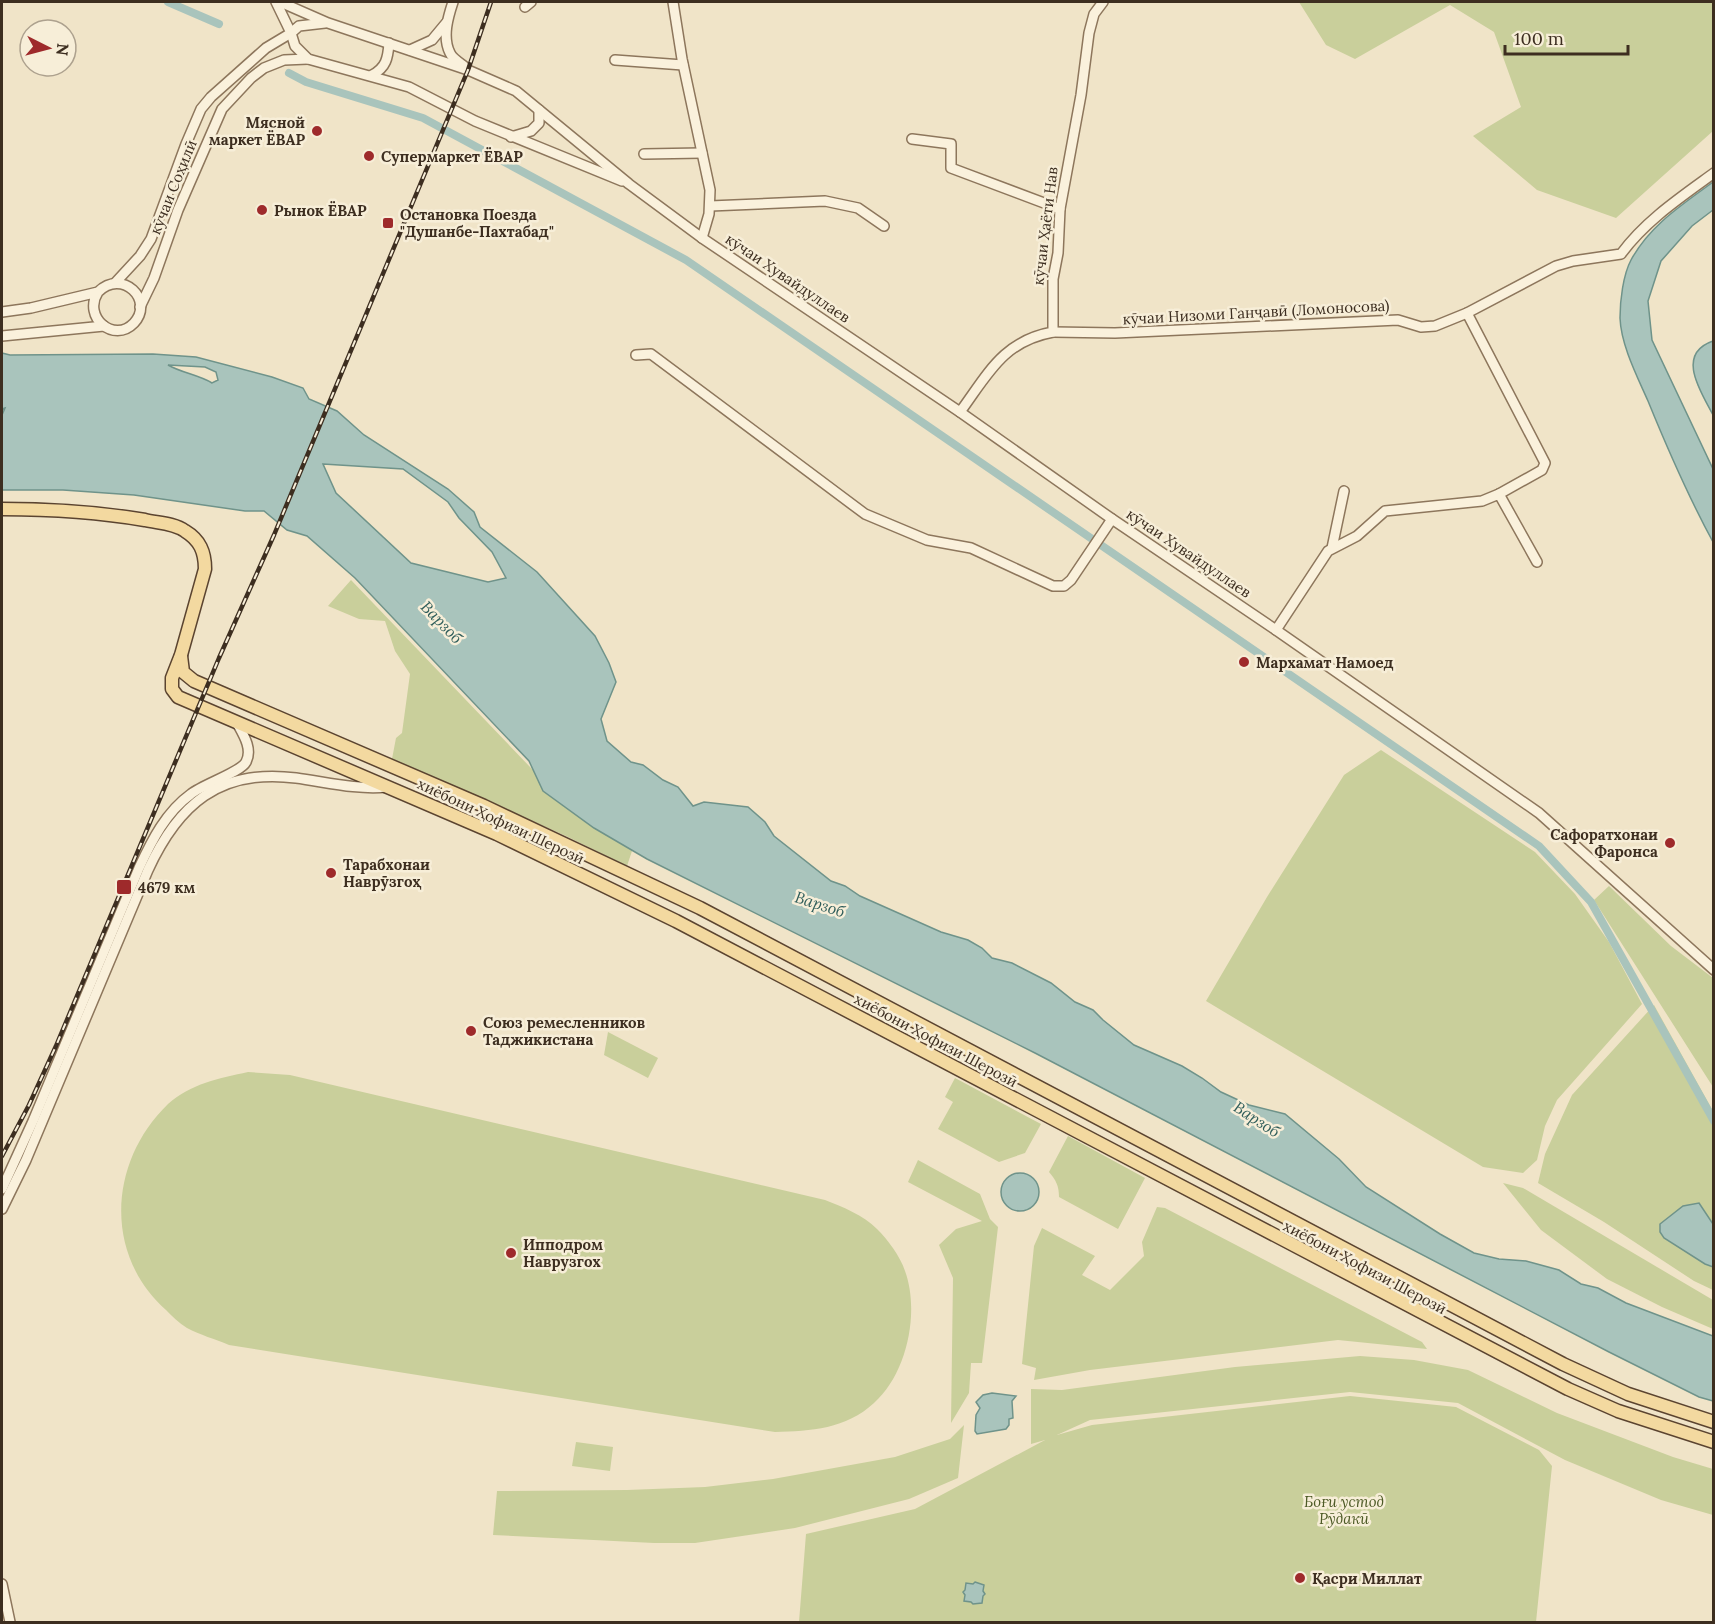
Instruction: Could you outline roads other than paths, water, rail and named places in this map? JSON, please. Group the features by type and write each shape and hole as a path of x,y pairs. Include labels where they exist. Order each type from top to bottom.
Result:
{"main road":[{"name":"хиёбони Ҳофизи Шерозӣ","path":"2,509 121,516 168,524 183,529 195,538 201,545 205,556 205,569 181,655 172,678 171,686 176,695 508,839 685,925 1328,1264 1590,1399 1635,1418 1713,1442"},
{"name":"хиёбони Ҳофизи Шерозӣ","path":"181,655 181,669 194,681 513,819 700,908 1582,1373 1640,1398 1713,1422"},
{"path":"390,788 400,769"},
{"path":"1328,1264 1338,1245"}],"street":[{"path":"276,2 295,46 308,59"},
{"name":"кӯчаи Хувайдуллаев","path":"280,2 328,23 468,70 516,91 629,184 702,238 960,412 1539,813 1713,970"},
{"path":"453,2 447,22 450,54 468,70"},
{"path":"674,2 683,65 710,190 709,214 702,238"},
{"name":"кӯчаи Ҳаёти Нав","path":"1053,332 1053,279 1058,253 1060,209 1081,95 1089,33 1094,14 1102,2"},
{"path":"410,50 432,40 447,22"},
{"name":"кӯчаи Хувайдуллаев","path":"291,33 299,26 328,23"},
{"name":"кӯчаи Соҳилӣ","path":"2,312 31,308 98,292 115,283 140,256 151,239 201,110 211,96 266,48 291,33"},
{"path":"372,75 380,71 386,63 388,43"},
{"name":"кӯчаи Хувайдуллаев","path":"308,59 409,87 511,137 629,184"},
{"name":"кӯчаи Соҳилӣ","path":"2,336 104,326 114,330 128,327 135,321 154,278 178,210 222,109 251,78 264,68 284,60 308,59"},
{"path":"615,60 683,65"},
{"path":"511,137 531,131 539,123 539,110"},
{"path":"912,139 951,144 951,168 1060,209"},
{"path":"644,154 702,153"},
{"name":"кӯчаи Низоми Ганҷавӣ (Ломоносова)","path":"1053,332 1115,333 1398,320 1427,327 1435,326 1467,313 1556,266 1621,254 1629,243 1678,199 1713,173"},
{"path":"710,206 825,201 858,208 884,226"},
{"path":"115,283 125,284 133,290 139,298 140,307"},
{"path":"98,292 94,301 94,310 98,320 104,326"},
{"path":"1276,630 1324,556 1332,548 1357,536 1385,511 1482,501 1542,470 1545,463 1467,313"},
{"path":"960,412 1003,355 1029,338 1053,332"},
{"path":"636,355 651,354 865,514 927,540 971,548 1053,586 1064,586 1071,580 1112,519"},
{"path":"1332,548 1344,491"},
{"path":"1499,494 1537,562"},
{"path":"2,1209 26,1160 147,851 172,811 199,788 238,770 246,762 248,749 237,723"},
{"path":"119,927 167,834 185,811 212,790 247,779 281,777 364,788 390,788"},
{"path":"2,1190 72,1039"},
{"path":"2,1584 10,1623"}],"water":[{"path":"1713,182 1713,210 1692,226 1661,261 1648,301 1652,340 1713,469 1713,542 1679,473 1626,350 1620,318 1621,296 1626,273 1631,260 1647,236 1667,216"},
{"path":"1714,341 1713,415 1698,385 1693,364 1695,355 1702,347"},
{"name":"Варзоб","path":"2,353 10,355 153,354 196,357 272,377 303,388 309,399 337,411 364,435 448,489 474,512 480,527 537,572 595,636 616,682 601,719 607,741 631,762 643,765 663,780 678,787 693,806 704,802 748,807 765,822 774,836 831,881 941,932 968,940 982,948 992,958 1012,963 1051,983 1075,1002 1093,1010 1134,1045 1182,1066 1221,1092 1249,1105 1285,1114 1339,1159 1366,1187 1474,1253 1499,1259 1526,1261 1559,1270 1581,1284 1598,1288 1626,1303 1713,1336 1713,1401 1699,1397 1609,1352 1035,1053 647,859 594,828 543,791 529,761 355,578 307,536 287,530 264,511 245,511 134,495 63,490 2,490 2,415 5,408 2,409","holes":["168,365 205,367 216,372 218,380 212,383","323,464 403,469 448,502 459,518 492,552 506,578 488,582 411,563 336,493"]},
{"path":"1020,1173 1033,1179 1039,1192 1033,1205 1020,1211 1007,1205 1001,1192 1007,1179"},
{"path":"1699,1203 1713,1224 1713,1267 1664,1238 1660,1232 1660,1224 1683,1206"},
{"path":"992,1393 1016,1396 1012,1401 1013,1418 1009,1419 1006,1429 977,1434 975,1431 976,1415 980,1408 976,1402 983,1395"},
{"path":"975,1582 984,1585 985,1594 982,1603 973,1604 964,1601 963,1592 966,1583"}],"waterway":[{"path":"168,2 219,24"},
{"path":"289,73 306,82 423,118 686,260 1539,846 1591,902 1714,1121"}],"railway":[{"path":"2,1156 56,1046 219,658 274,535 468,70 491,2"}],"place":[{"name":"Мясной маркет ЁВАР","path":"317,131"},
{"name":"Супермаркет ЁВАР","path":"369,156"},
{"name":"Рынок ЁВАР","path":"262,210"},
{"name":"Остановка Поезда \"Душанбе-Пахтабад\"","path":"388,223"},
{"name":"Мархамат Намоед","path":"1244,662"},
{"name":"Сафоратхонаи Фаронса","path":"1670,843"},
{"name":"Тарабхонаи Наврӯзгоҳ","path":"331,873"},
{"name":"4679 км","path":"124,887"},
{"name":"Союз ремесленников Таджикистана","path":"471,1031"},
{"name":"Ипподром Наврузгох","path":"511,1253"},
{"name":"Қасри Миллат","path":"1300,1578"}],"park label":[{"name":"Боғи устод Рӯдакӣ","path":"1344,1510"}]}
